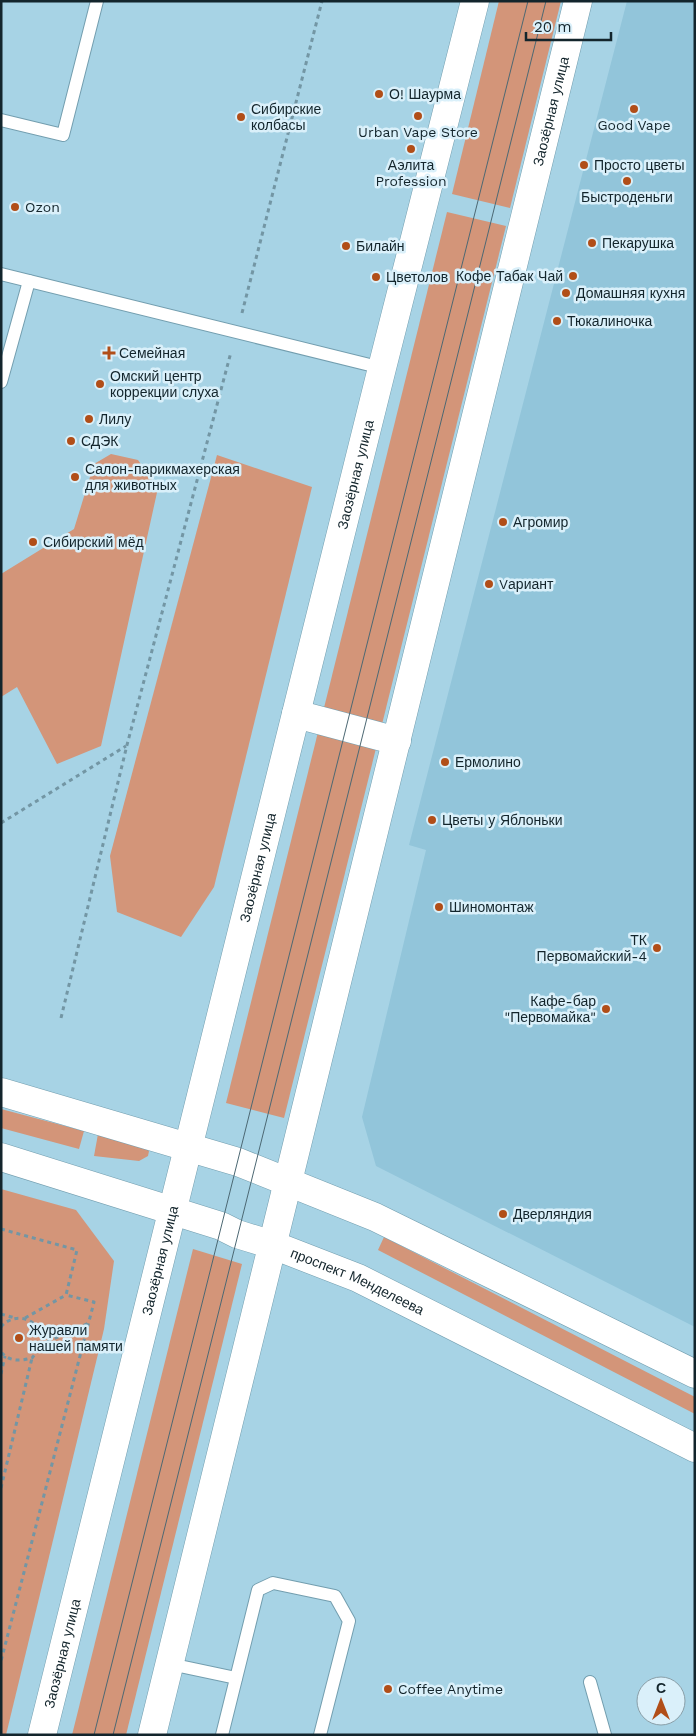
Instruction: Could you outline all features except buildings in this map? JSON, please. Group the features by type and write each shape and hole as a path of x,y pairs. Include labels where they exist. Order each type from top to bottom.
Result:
{"main road":[{"name":"Заозёрная улица","path":"42,1735 475,1"},
{"name":"Заозёрная улица","path":"152,1735 578,1"},
{"path":"296,714 397,741"},
{"path":"1,1092 188,1147 288,1181 375,1216 695,1374"},
{"name":"проспект Менделеева","path":"1,1158 173,1211 273,1245 358,1278 695,1448"}],"lane":[{"path":"1,120 63,135 97,1"},
{"path":"1,274 382,368"},
{"path":"1,382 29,281"},
{"path":"222,1735 258,1590 273,1583 335,1596 349,1621 320,1735"},
{"path":"170,1664 236,1678"},
{"path":"590,1682 605,1735"}],"path":[{"path":"60,1018 127,745 237,332 322,1"},
{"path":"1,823 127,745"},
{"path":"1,1229 77,1250 66,1295"},
{"path":"1,1314 15,1318 24,1318 66,1295 94,1302 1,1661"},
{"path":"1,1327 15,1318"},
{"path":"1,1488 32,1358 40,1345 41,1338 36,1325 24,1318"},
{"path":"40,1345 89,1323"},
{"path":"1,1352 16,1361 32,1358"},
{"path":"1,1374 6,1356"}],"shaded area":[{"path":"499,1 561,1 510,208 452,194"},
{"path":"627,1 695,1 695,1327 376,1166 362,1117 426,850 409,845"},
{"path":"447,212 506,226 284,1118 226,1103"},
{"path":"111,454 138,460 158,488 101,746 57,764 17,687 1,697 1,574 74,529 94,464"},
{"path":"217,455 312,487 214,887 181,937 117,912 110,856"},
{"path":"1,1109 84,1131 79,1149 1,1128"},
{"path":"98,1134 145,1146 149,1151 148,1156 139,1161 94,1156"},
{"path":"1,1189 76,1210 114,1261 104,1329 6,1735 1,1735"},
{"path":"384,1237 695,1397 695,1414 378,1250"},
{"path":"193,1249 242,1264 126,1735 72,1735"}],"tram line":[{"path":"94,1735 528,1"},
{"path":"113,1735 546,1"}],"place":[{"name":"О! Шаурма","path":"379,94"},
{"name":"Good Vape","path":"634,109"},
{"name":"Urban Vape Store","path":"418,116"},
{"name":"Сибирские колбасы","path":"241,117"},
{"name":"Аэлита Profession","path":"411,149"},
{"name":"Просто цветы","path":"584,165"},
{"name":"Быстроденьги","path":"627,181"},
{"name":"Ozon","path":"15,207"},
{"name":"Пекарушка","path":"592,243"},
{"name":"Билайн","path":"346,246"},
{"name":"Кофе Табак Чай","path":"573,276"},
{"name":"Цветолов","path":"376,277"},
{"name":"Домашняя кухня","path":"566,293"},
{"name":"Тюкалиночка","path":"557,321"},
{"name":"Семейная","path":"109,353"},
{"name":"Омский центр коррекции слуха","path":"100,384"},
{"name":"Лилу","path":"89,419"},
{"name":"СДЭК","path":"71,441"},
{"name":"Салон-парикмахерская для животных","path":"75,477"},
{"name":"Агромир","path":"503,522"},
{"name":"Сибирский мёд","path":"33,542"},
{"name":"Vариант","path":"489,584"},
{"name":"Ермолино","path":"445,762"},
{"name":"Цветы у Яблоньки","path":"432,820"},
{"name":"Шиномонтаж","path":"439,907"},
{"name":"ТК Первомайский-4","path":"657,948"},
{"name":"Кафе-бар \"Первомайка\"","path":"606,1009"},
{"name":"Дверляндия","path":"503,1214"},
{"name":"Журавли нашей памяти","path":"19,1338"},
{"name":"Coffee Anytime","path":"388,1689"}]}
